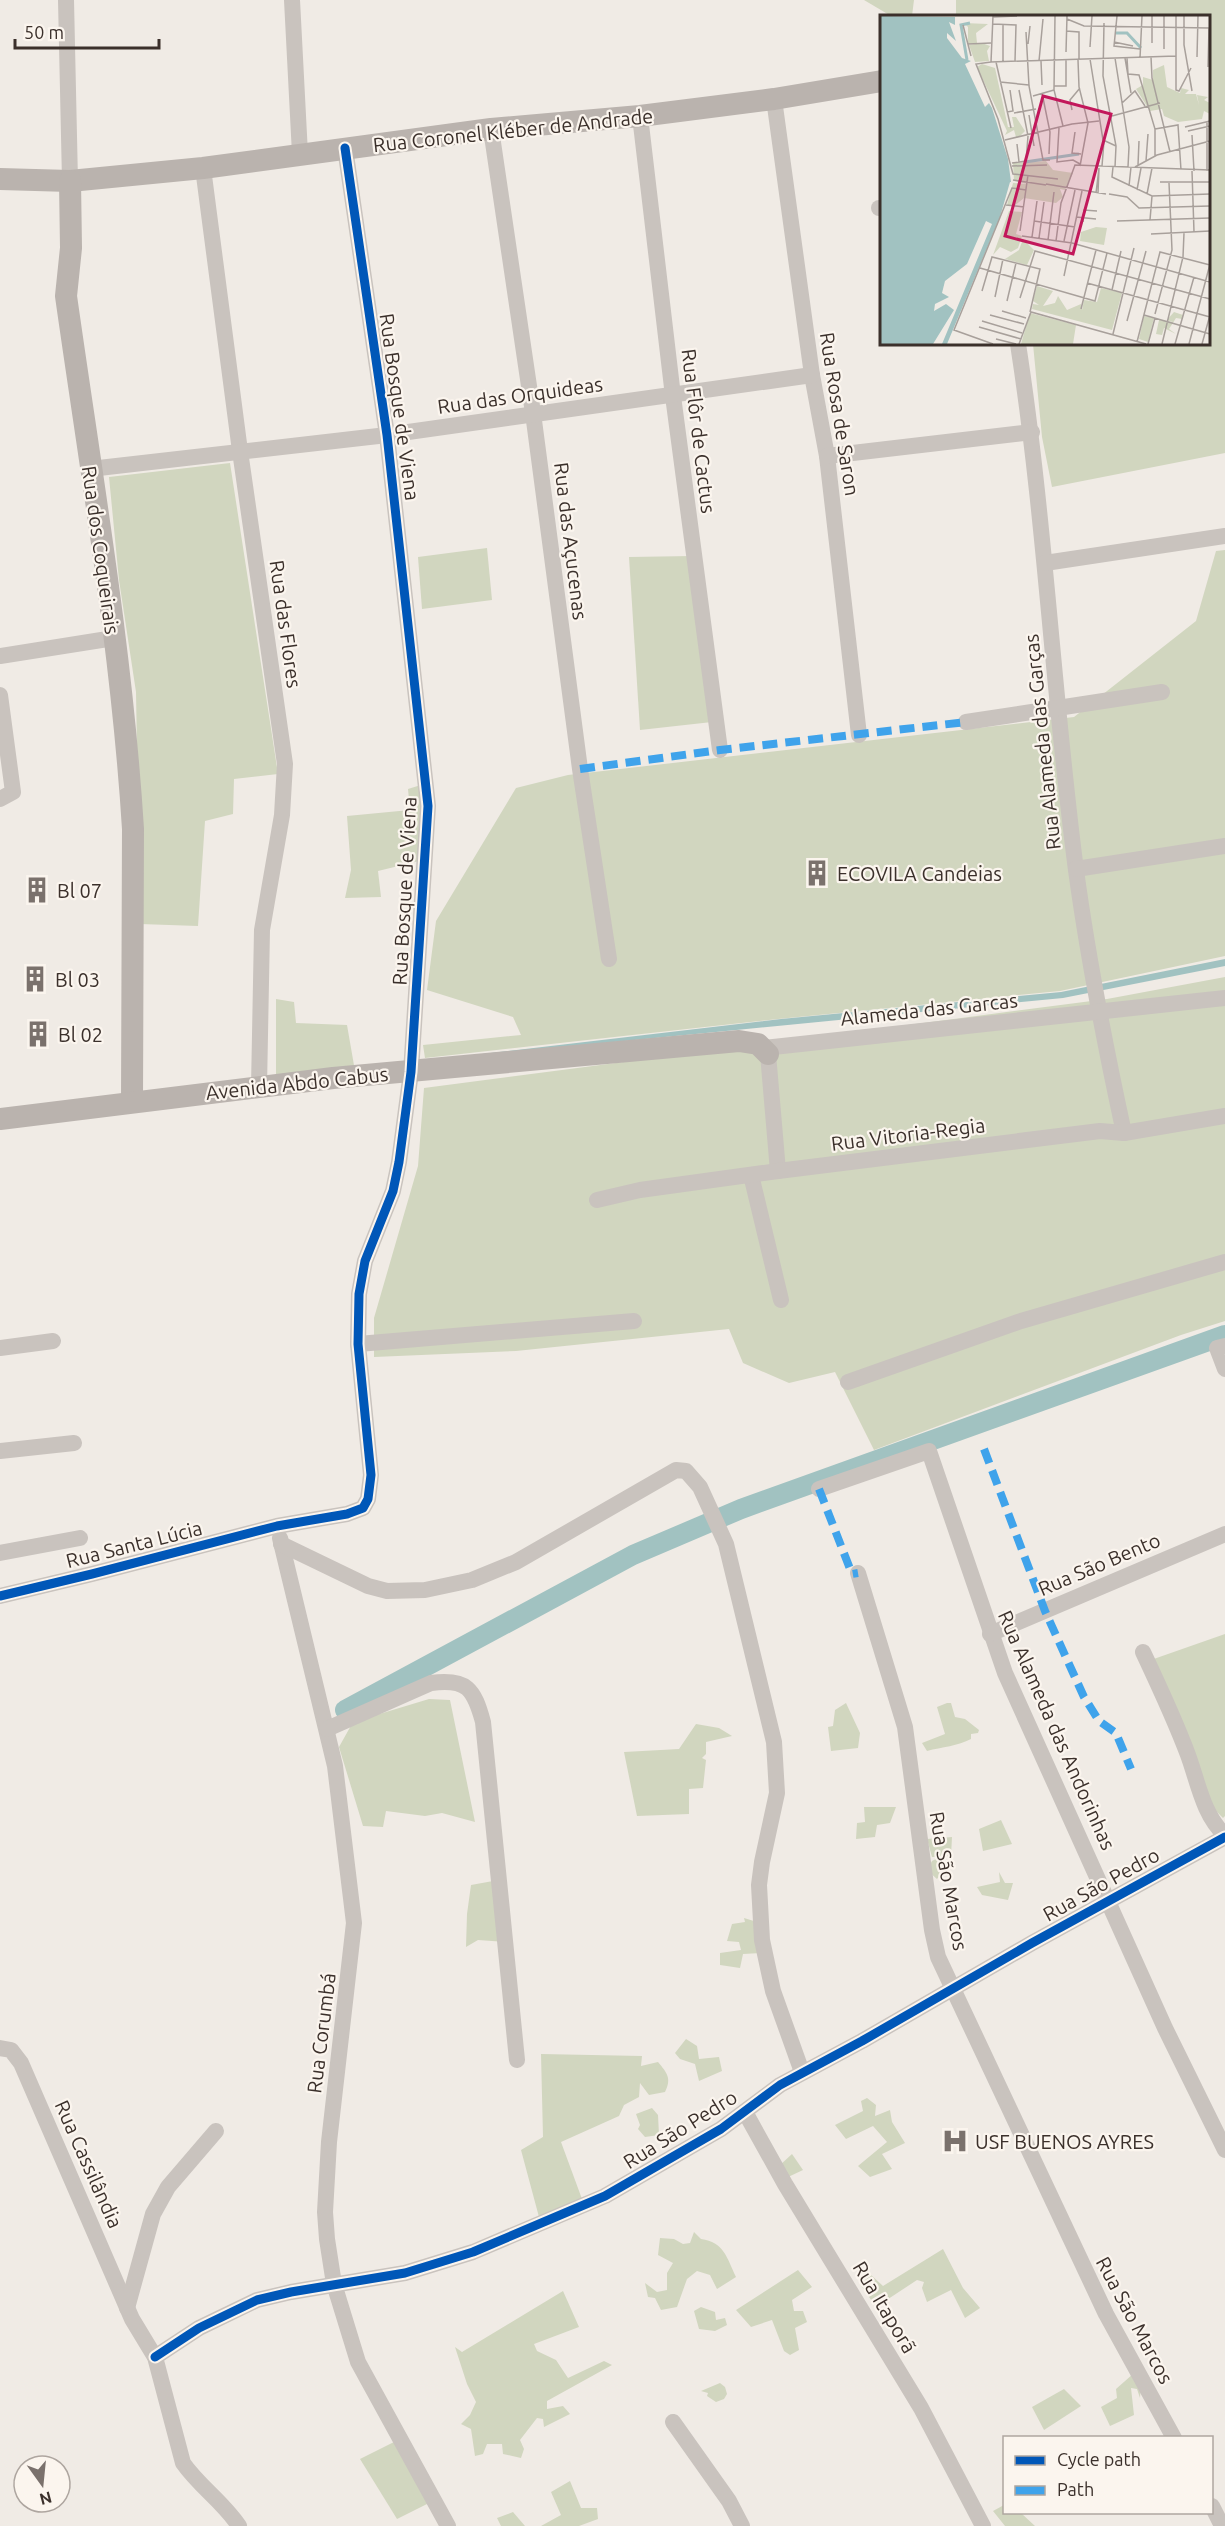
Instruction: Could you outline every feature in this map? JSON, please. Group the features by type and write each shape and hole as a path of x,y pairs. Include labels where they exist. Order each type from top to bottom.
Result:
{"main road":[{"name":"Rua Coronel Kléber de Andrade","path":"0,179 70,181 203,168 491,129 640,116 774,99 880,81"},
{"name":"Rua dos Coqueirais","path":"70,181 71,248 66,296 114,638 133,829 132,1101"},
{"name":"Avenida Abdo Cabus","path":"0,1119 333,1078 739,1041 758,1044 766,1051"}],"street":[{"name":"Rua dos Coqueirais","path":"66,0 70,181"},
{"path":"292,0 300,154"},
{"name":"Rua Rosa de Saron","path":"774,99 812,375 827,456 859,735"},
{"name":"Rua Flôr de Cactus","path":"640,116 673,396 720,750"},
{"name":"Rua das Açucenas","path":"491,129 533,413 580,769 609,959"},
{"name":"Rua Bosque de Viena","path":"277,1526 347,1514 363,1508 368,1499 371,1475 358,1344 359,1294 365,1261 393,1191 411,1072 428,806 387,435 345,148"},
{"name":"Rua das Flores","path":"203,168 240,451 285,764 282,815 262,930 259,1087"},
{"name":"Rua Alameda das Garças","path":"1018,345 1032,432 1058,709 1076,869 1097,1010 1125,1133"},
{"name":"Rua das Orquideas","path":"90,469 387,435 812,375"},
{"path":"827,456 1032,432"},
{"path":"1045,563 1225,536"},
{"path":"0,656 114,638"},
{"path":"966,722 1162,692"},
{"path":"0,695 13,792 0,799"},
{"path":"1076,869 1225,846"},
{"name":"Alameda das Garcas","path":"766,1051 1097,1010 1225,998"},
{"path":"766,1051 778,1171"},
{"name":"Rua Vitoria-Regia","path":"597,1200 640,1190 778,1171 1100,1131 1125,1133 1225,1116"},
{"path":"751,1175 781,1300"},
{"path":"848,1382 1021,1321 1225,1262"},
{"path":"358,1344 634,1321"},
{"path":"0,1348 53,1341"},
{"path":"1221,1347 1225,1369"},
{"path":"0,1451 74,1443"},
{"name":"Rua Alameda das Andorinhas","path":"819,1489 929,1451 1005,1673 1166,2028 1225,2150"},
{"path":"281,1544 368,1586 387,1591 425,1590 472,1580 516,1562 676,1470 686,1471 693,1478 700,1486 716,1520 733,1566 774,1742 777,1793 759,1885 762,1940 773,1991 802,2072"},
{"name":"Rua Corumbá","path":"277,1526 335,1766 354,1923 329,2142 325,2212 334,2284 358,2362 448,2526"},
{"name":"Rua Santa Lúcia","path":"0,1596 277,1526"},
{"name":"Rua São Bento","path":"990,1634 1225,1534"},
{"path":"0,1553 80,1538"},
{"name":"Rua São Marcos","path":"858,1573 905,1727 932,1930 938,1957 1106,2314 1173,2436"},
{"path":"1143,1652 1188,1755 1203,1801 1219,1830 1225,1836"},
{"path":"327,1729 431,1683 449,1680 463,1683 476,1697 485,1743 517,2060"},
{"name":"Rua São Pedro","path":"155,2357 199,2328 257,2300 334,2284 405,2273 491,2245 605,2196 721,2129 745,2112 759,2098 802,2072 1225,1836"},
{"name":"Rua Cassilândia","path":"0,2048 11,2050 21,2063 123,2294 127,2308 155,2357 183,2463 192,2476 222,2504 239,2526"},
{"name":"Rua Itaporã","path":"745,2112 785,2184 921,2409 983,2526"},
{"name":"Rua Cassilândia","path":"127,2308 153,2214 168,2187 216,2131"},
{"path":"673,2422 729,2501 742,2526"},
{"path":"1213,2508 1222,2526"}],"green space":[{"path":"864,0 914,0 912,15 889,15"},
{"path":"956,0 1225,0 1225,453 1052,487 1042,437 1033,345 1210,345 1210,15 956,15"},
{"path":"230,463 278,774 234,779 233,814 205,821 198,926 140,924 136,692 119,580 109,477"},
{"path":"487,548 492,600 422,609 418,557"},
{"path":"1225,550 1225,956 1060,991 425,1058 423,1045 521,1035 513,1017 427,990 436,921 516,788 568,775 1074,717 1196,621 1216,551"},
{"path":"692,556 712,722 640,730 629,557"},
{"path":"424,784 423,860 378,871 381,897 345,898 351,870 347,816 410,810 408,789"},
{"path":"1225,977 1225,1321 1181,1335 874,1450 835,1372 789,1383 743,1363 729,1329 516,1351 374,1357 374,1318 418,1166 424,1088 1107,999"},
{"path":"276,999 294,1002 296,1023 347,1025 355,1071 276,1080"},
{"path":"1225,1634 1225,1816 1223,1818 1210,1805 1148,1661"},
{"path":"429,1699 450,1700 475,1822 442,1813 425,1816 386,1811 383,1827 363,1826 339,1747 353,1722"},
{"path":"846,1703 860,1733 858,1748 831,1751 828,1727 833,1726 835,1710"},
{"path":"951,1703 955,1717 965,1719 979,1730 978,1733 971,1734 971,1739 961,1743 927,1751 922,1743 945,1734 937,1707"},
{"path":"696,1724 719,1728 732,1736 706,1742 706,1754 702,1758 706,1760 703,1788 689,1789 689,1814 637,1816 624,1752 679,1749"},
{"path":"864,1807 896,1807 890,1823 877,1825 875,1837 856,1839 857,1823 865,1822"},
{"path":"1001,1820 1012,1844 983,1851 979,1829"},
{"path":"952,1837 951,1856 942,1857 947,1866 937,1879 927,1870 932,1861 940,1857 932,1857 927,1839"},
{"path":"999,1872 1005,1883 1013,1883 1008,1900 982,1895 977,1887 1000,1882"},
{"path":"493,1881 506,1942 478,1940 466,1947 471,1885"},
{"path":"744,1918 757,1922 761,1953 743,1954 740,1968 720,1965 720,1953 741,1950 739,1942 727,1941 732,1924 745,1922"},
{"path":"686,2039 697,2046 699,2059 719,2057 722,2071 699,2081 695,2064 680,2059 675,2053"},
{"path":"541,2054 642,2056 641,2066 658,2062 668,2079 665,2092 649,2095 640,2083 639,2097 624,2105 619,2116 561,2142 582,2199 539,2217 521,2150 543,2137"},
{"path":"867,2098 876,2105 875,2116 890,2110 892,2122 905,2143 882,2154 892,2169 870,2177 858,2166 887,2142 873,2126 846,2139 835,2125 863,2111 861,2101"},
{"path":"652,2108 658,2115 659,2135 645,2137 638,2129 640,2125 636,2114"},
{"path":"792,2154 803,2170 786,2178 779,2166"},
{"path":"694,2232 701,2239 720,2247 736,2277 717,2289 710,2275 697,2271 687,2279 677,2307 661,2310 655,2298 648,2297 645,2283 657,2292 667,2290 667,2273 673,2263 658,2255 660,2238 674,2239 683,2244 690,2243"},
{"path":"943,2249 963,2288 980,2308 965,2318 951,2290 927,2302 922,2288 924,2282 917,2280 876,2307 860,2284 871,2275 883,2286"},
{"path":"798,2270 812,2287 792,2300 794,2311 803,2311 807,2322 795,2328 799,2350 790,2355 784,2351 772,2320 751,2327 736,2310"},
{"path":"563,2291 579,2327 534,2344 537,2351 556,2360 568,2378 604,2361 612,2365 547,2401 547,2409 563,2406 570,2414 544,2427 543,2419 537,2418 520,2440 524,2449 521,2458 503,2454 502,2444 487,2444 483,2454 475,2456 471,2429 461,2424 470,2415 476,2402 467,2384 455,2347 462,2352"},
{"path":"701,2307 715,2312 716,2320 725,2318 727,2325 715,2331 699,2329 694,2311"},
{"path":"1133,2374 1141,2382 1140,2398 1137,2389 1131,2388 1134,2415 1110,2426 1101,2407 1117,2398 1116,2389"},
{"path":"720,2383 725,2387 727,2394 724,2399 716,2402 707,2396 708,2393 701,2391"},
{"path":"1064,2389 1081,2406 1044,2430 1032,2407"},
{"path":"396,2441 431,2502 397,2519 360,2459"},
{"path":"570,2481 581,2508 597,2508 598,2519 579,2526 541,2526 561,2515 551,2492"},
{"path":"1003,2506 1003,2514 1022,2514 1035,2526 1005,2526 993,2511"},
{"path":"513,2512 525,2526 501,2526 497,2518"}],"water":[{"path":"1225,959 1225,966 1063,998 431,1060 781,1019 1061,992"}],"waterway":[{"path":"345,1710 633,1555 741,1509 1225,1335"}],"marked path":[{"path":"580,769 720,750 966,722"},
{"path":"984,1449 1045,1611 1084,1697 1099,1721 1116,1733 1131,1769"},
{"path":"819,1489 852,1574 858,1573"}],"cycle path":[{"path":"0,1596 277,1526 347,1514 363,1508 368,1499 371,1475 358,1344 359,1294 365,1261 393,1191 399,1162 411,1072 428,806 387,435 345,148"},
{"path":"155,2357 199,2328 257,2300 405,2273 473,2252 605,2196 721,2129 780,2085 1225,1837"}],"place":[{"name":"ECOVILA Candeias","path":"817,873"},
{"name":"Bl 07","path":"37,890"},
{"name":"Bl 03","path":"35,979"},
{"name":"Bl 02","path":"38,1034"},
{"name":"USF BUENOS AYRES","path":"955,2141"}]}
